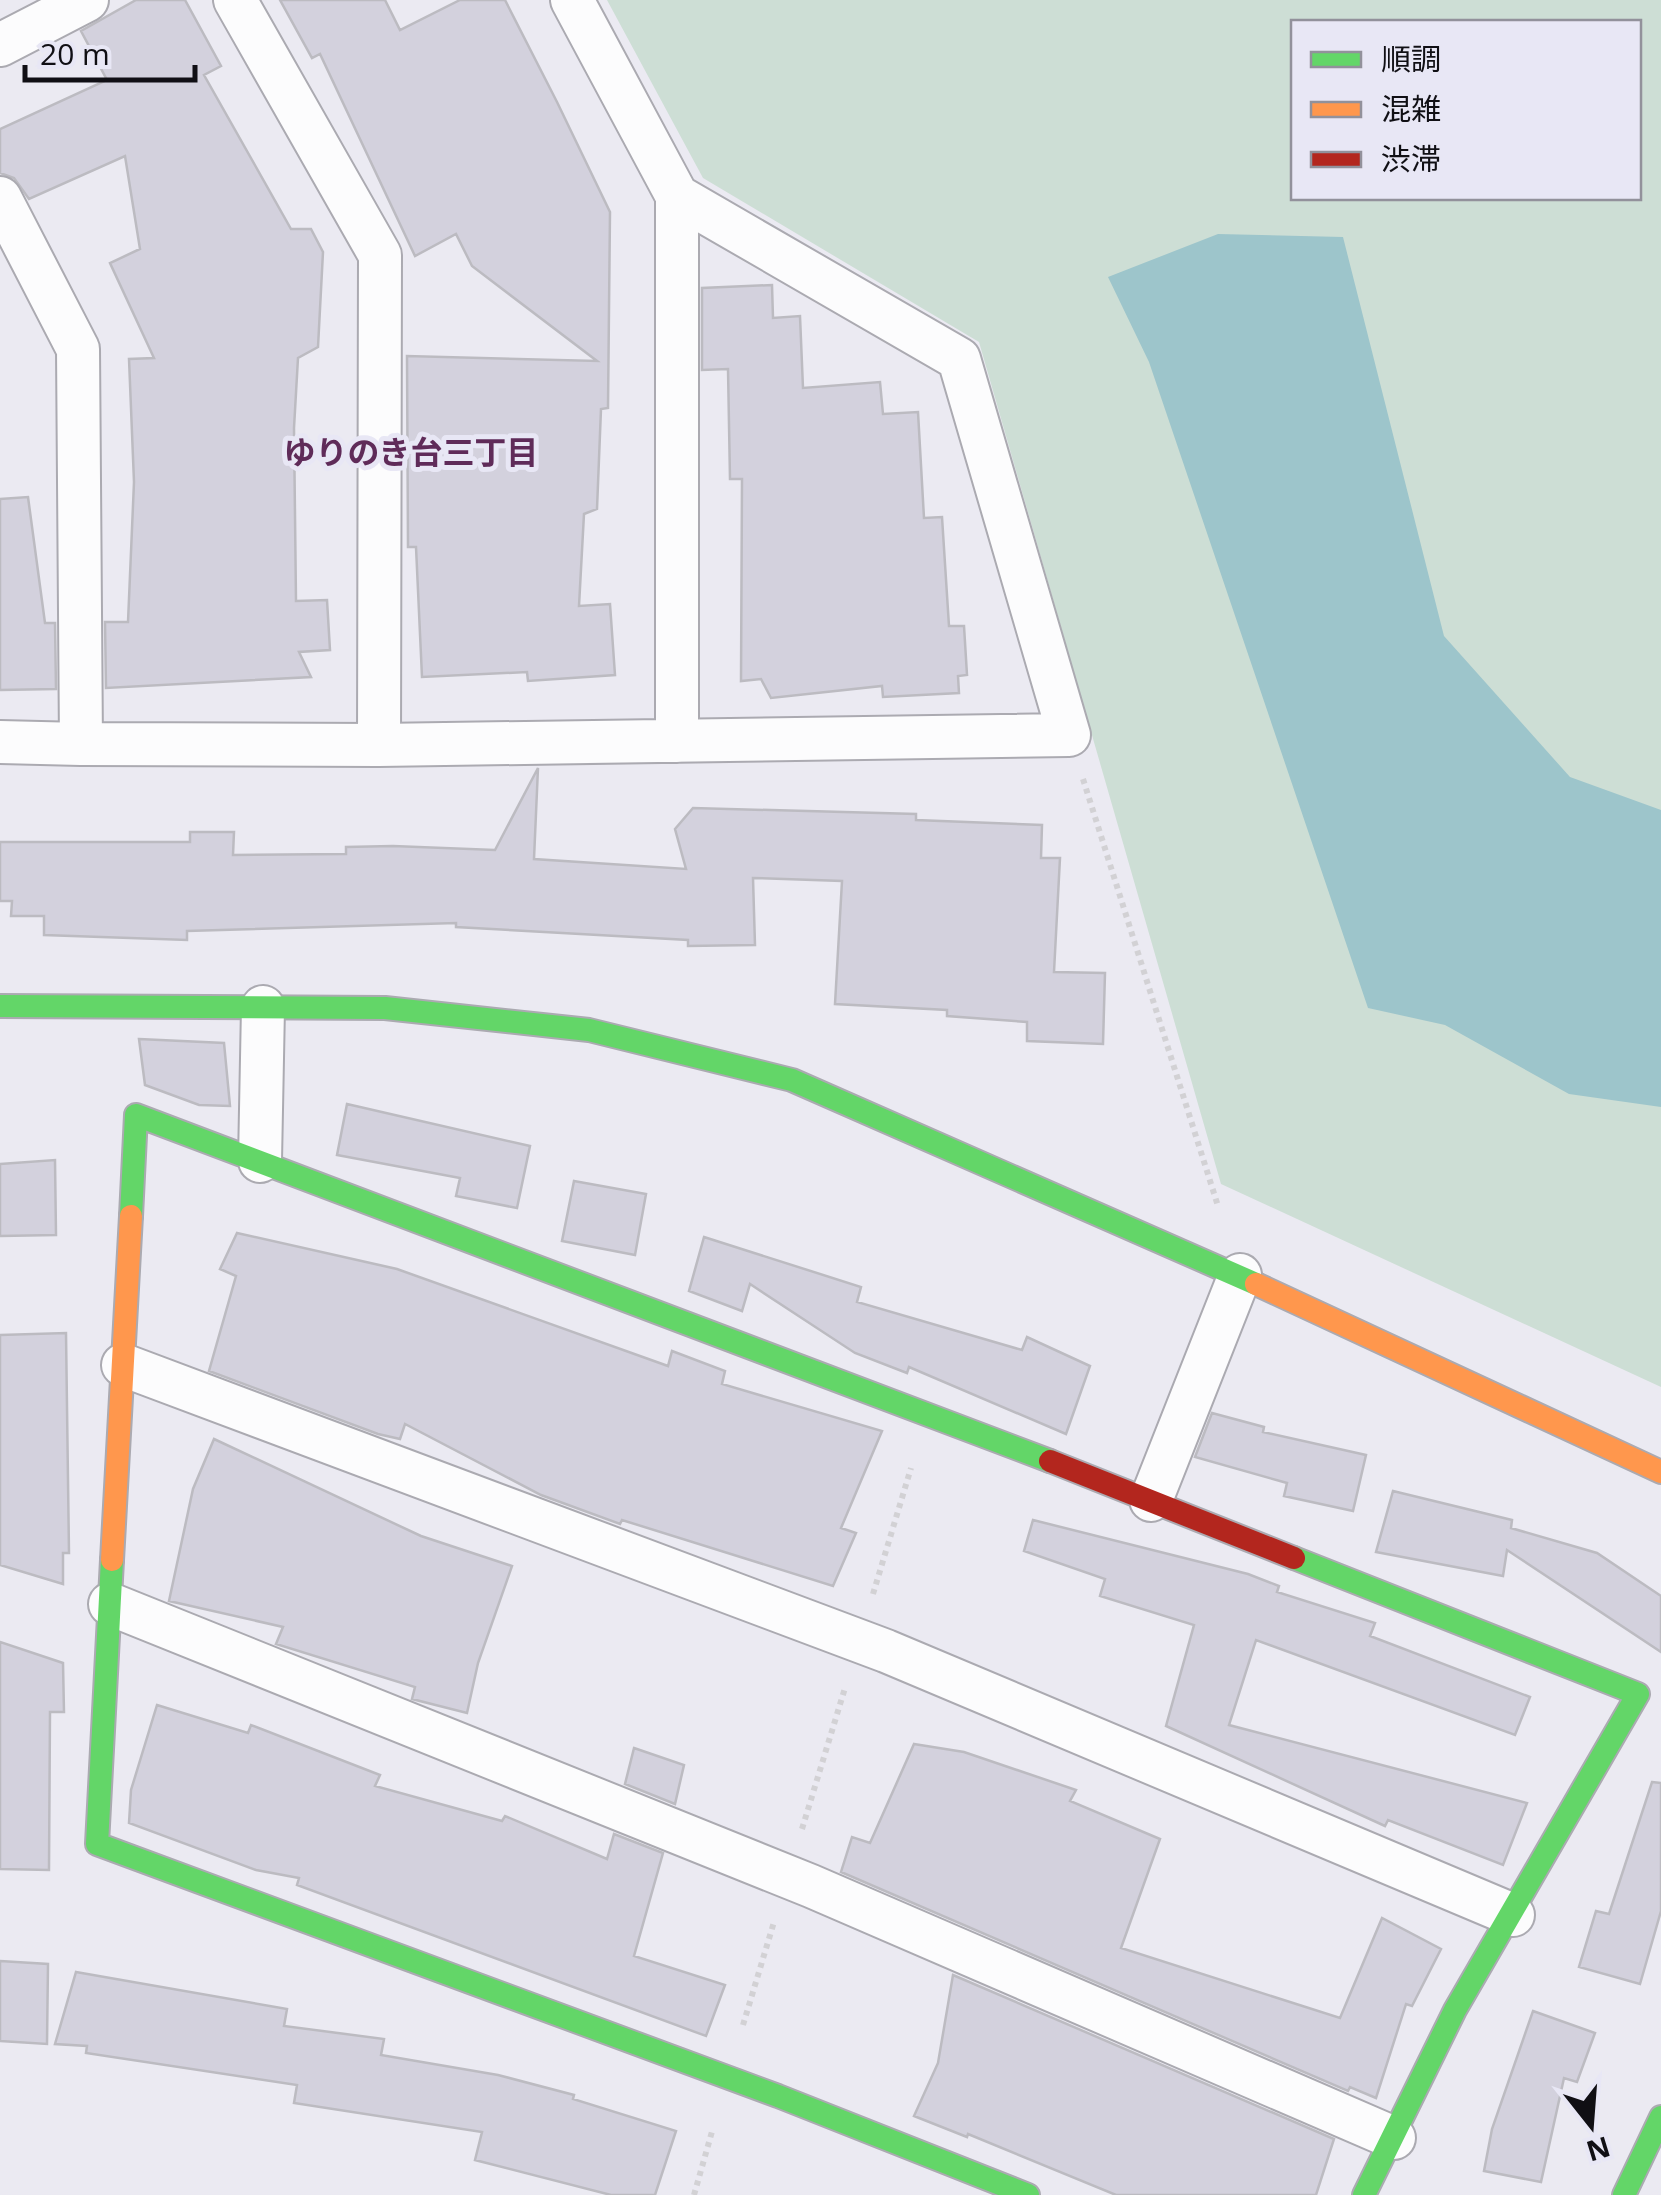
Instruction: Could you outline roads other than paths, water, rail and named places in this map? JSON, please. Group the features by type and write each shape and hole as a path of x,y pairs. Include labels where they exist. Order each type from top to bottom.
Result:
{"street":[{"path":"0,44 87,0"},
{"path":"235,0 380,255 380,745"},
{"path":"572,0 676,196 677,741"},
{"path":"0,742 380,745 1070,734 959,359 676,196"},
{"path":"0,198 78,349 81,744"},
{"path":"0,1006 385,1008 590,1030 792,1080 1240,1275 1661,1472"},
{"path":"260,1162 263,1007"},
{"path":"1028,2195 727,2078 98,1844 136,1115 928,1414 1638,1694 1454,2010 1364,2195"},
{"path":"1151,1500 1240,1275"},
{"path":"123,1365 886,1651 1513,1914"},
{"path":"110,1604 811,1886 1394,2138"},
{"path":"1624,2195 1661,2117"}],"water":[{"path":"1218,234 1343,237 1444,636 1570,777 1661,810 1661,1107 1569,1094 1445,1025 1368,1008 1149,362 1108,277"}],"district":[{"name":"ゆりのき台三丁目","path":"411,453"}]}
